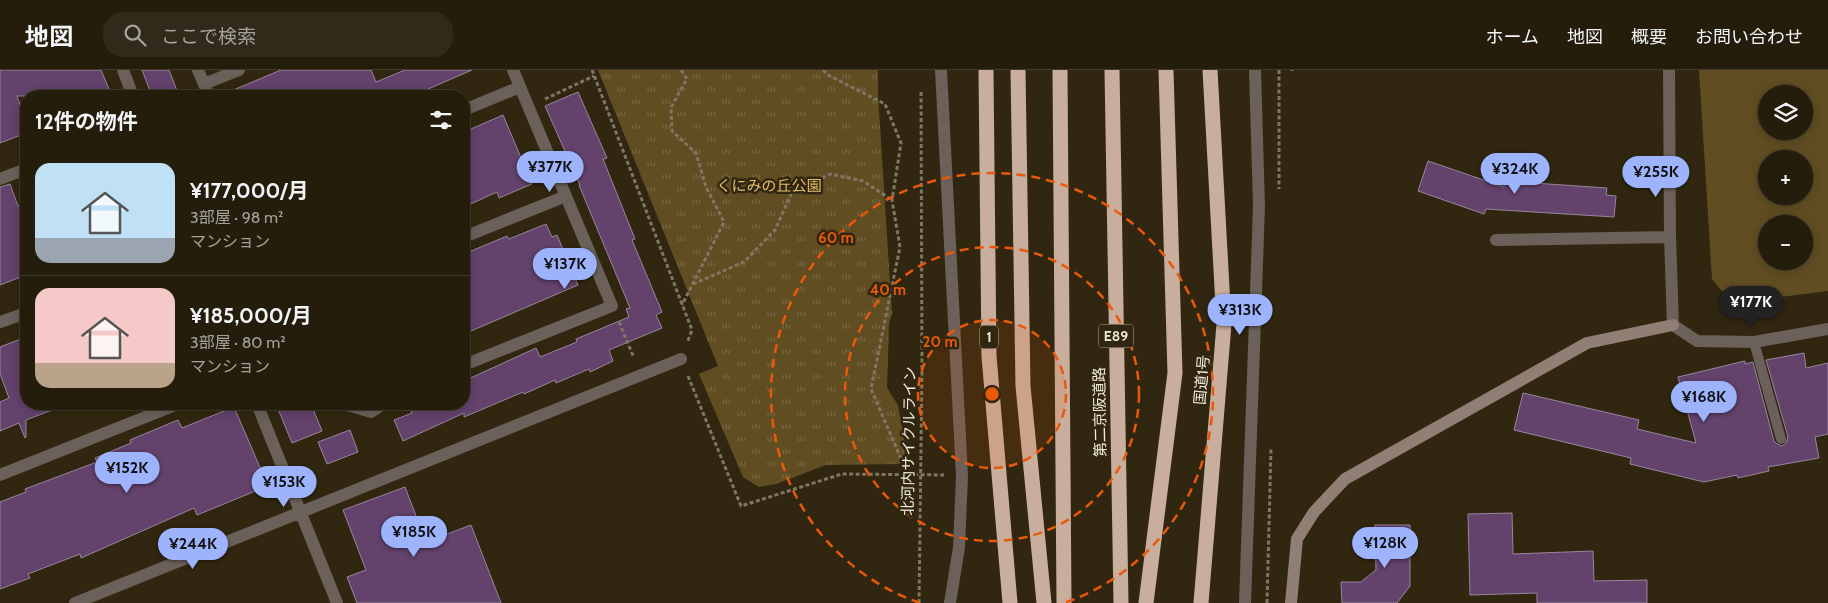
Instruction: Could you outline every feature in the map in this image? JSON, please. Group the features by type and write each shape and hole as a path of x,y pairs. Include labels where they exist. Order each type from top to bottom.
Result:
{"highway":[{"name":"1","path":"986,70 989,356 1010,603"},
{"path":"1018,70 1023,386 1044,603"},
{"path":"1060,70 1064,603"},
{"name":"第二京阪道路","path":"1112,70 1121,603"},
{"path":"1146,603 1175,373 1166,70"},
{"name":"国道1号","path":"1201,603 1224,324 1210,70"}],"street":[{"path":"123,70 131,90"},
{"path":"198,70 206,90 239,70"},
{"path":"470,363 612,306 513,70"},
{"path":"941,70 962,476 959,547 950,603"},
{"path":"1245,603 1259,206 1255,70"},
{"path":"1669,70 1670,238 1673,325"},
{"path":"470,108 520,87"},
{"path":"0,179 20,171"},
{"path":"470,235 566,196"},
{"path":"1496,240 1670,238"},
{"path":"0,322 20,314"},
{"path":"1292,603 1297,539 1314,512 1345,479 1587,343 1673,325 1697,341 1754,342 1828,329"},
{"path":"75,603 681,359"},
{"path":"0,475 163,410"},
{"path":"259,410 337,603"}],"lane":[{"path":"1754,342 1780,438"}],"path":[{"path":"592,70 692,330 681,359 741,506 842,474 962,476"},
{"path":"681,70 686,79 670,107 672,131 696,153 706,187 724,222 682,305"},
{"path":"823,70 828,75 885,104 901,144 892,200 900,247 871,390 908,475"},
{"path":"528,106 594,76"},
{"name":"北河内サイクルライン","path":"918,603 921,90"},
{"path":"693,285 744,262 775,230 793,190 831,174 863,181 892,200"},
{"path":"612,306 635,361"}],"green space":[{"name":"くにみの丘公園","path":"598,70 878,70 892,313 889,325 887,388 898,405 906,449 902,464 826,465 776,484 759,487 743,477 699,374 718,366"},
{"path":"1699,70 1828,70 1828,291 1732,303 1712,279"}],"building":[{"path":"0,70 101,70 109,90 20,90 20,96 17,96 20,105 20,135 0,143"},
{"path":"142,70 169,70 177,90 150,90"},
{"path":"281,70 371,70 376,82 405,70 472,70 426,90 233,90"},
{"path":"578,92 607,158 603,159 635,239 632,240 662,312 656,315 662,328 609,350 613,361 590,372 589,369 556,383 555,380 464,417 464,413 403,441 394,420 412,413 411,410 470,410 470,378 536,348 540,357 577,342 576,339 629,317 626,309 630,308 580,185 545,106"},
{"path":"503,115 532,184 499,198 497,192 470,204 470,129"},
{"path":"1428,161 1504,187 1504,181 1607,188 1606,195 1616,196 1614,217 1486,209 1484,214 1418,191"},
{"path":"10,184 18,206 20,205 20,277 0,285 0,187"},
{"path":"546,224 552,237 557,235 578,285 470,331 470,251 507,236 509,239"},
{"path":"20,339 20,410 52,410 26,420 25,438 19,423 0,431 0,402 9,398 0,374 0,347"},
{"path":"1804,353 1806,368 1828,363 1828,434 1815,437 1819,458 1768,467 1769,471 1738,478 1737,475 1704,482 1630,464 1631,458 1514,430 1523,393 1639,420 1637,429 1696,443 1678,377 1745,361 1745,364 1753,362 1774,441 1782,446 1786,443 1788,437 1766,360"},
{"path":"227,410 235,410 265,479 255,483 258,490 197,515 194,508 81,558 80,554 28,574 30,578 0,589 0,502 26,492 25,489 97,462 95,458 131,443 130,440 178,420 182,428"},
{"path":"278,410 313,410 322,431 292,443"},
{"path":"350,430 358,452 327,464 318,442"},
{"path":"405,487 426,542 471,525 501,603 357,603 347,577 366,570 343,510"},
{"path":"1512,513 1513,554 1593,551 1594,581 1647,580 1647,603 1537,603 1537,593 1470,595 1468,514"},
{"path":"1375,525 1410,525 1410,586 1397,603 1342,603 1341,582 1361,582 1376,570"}]}
